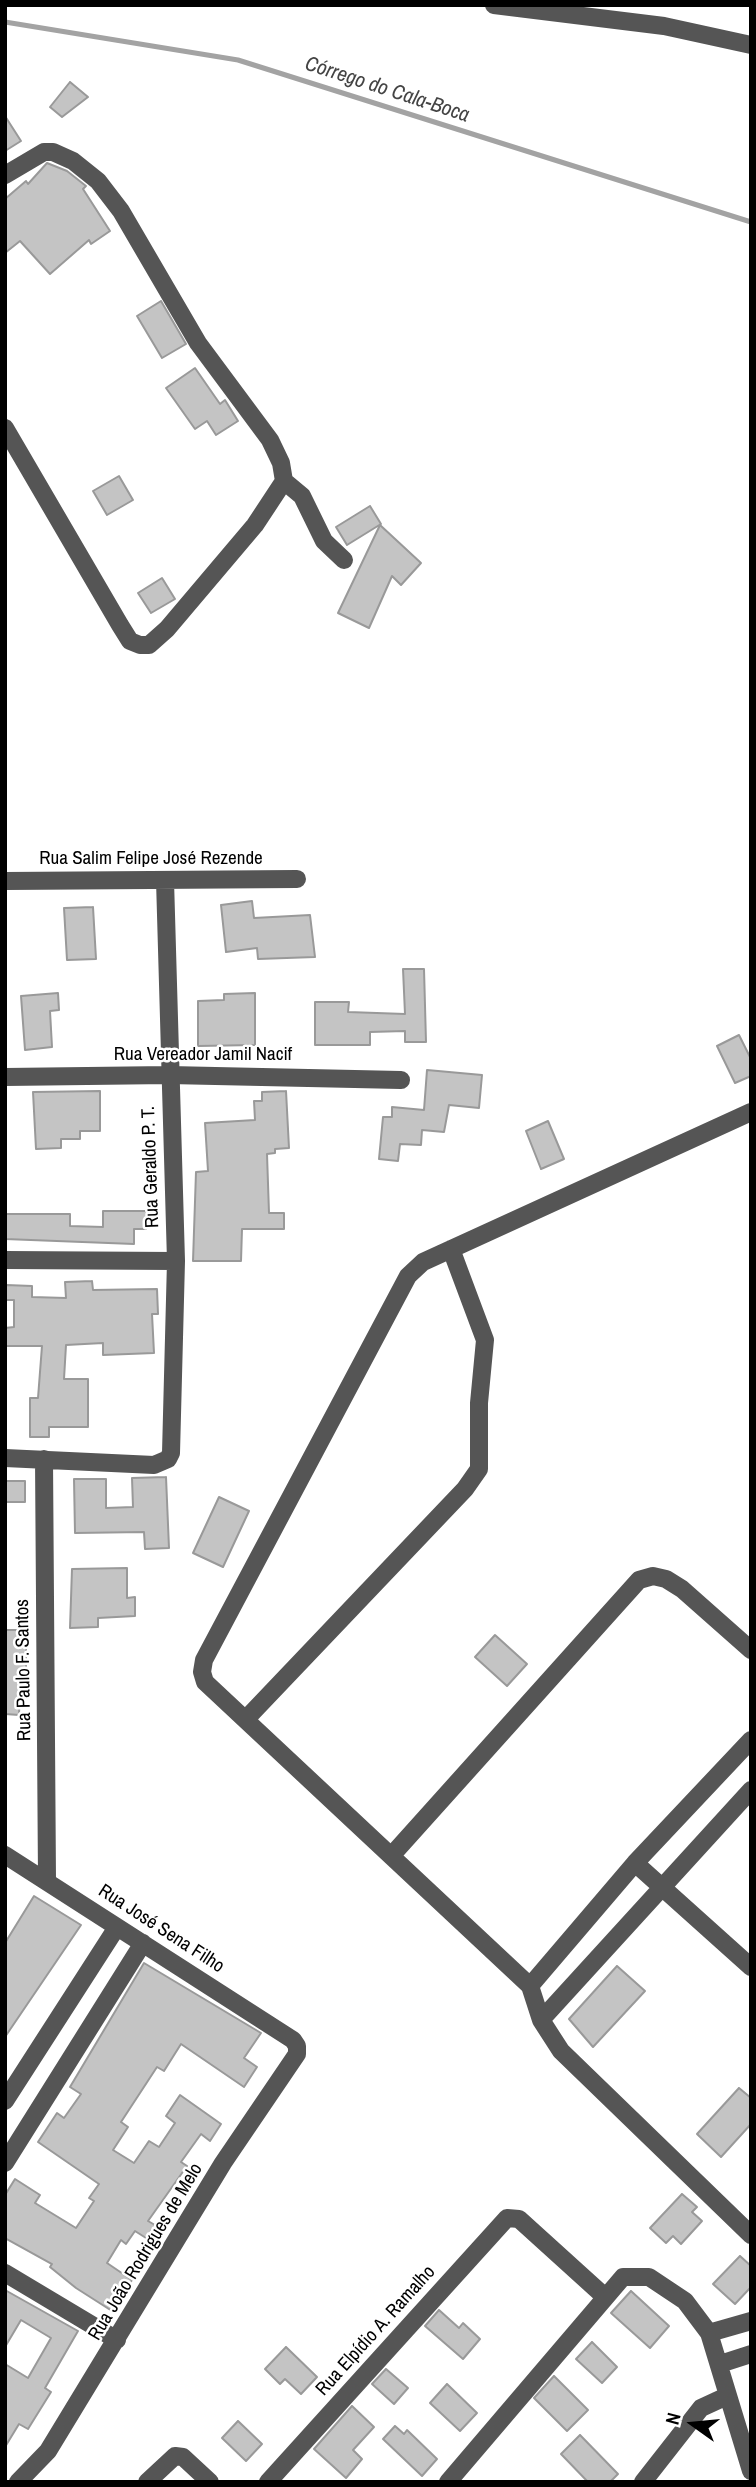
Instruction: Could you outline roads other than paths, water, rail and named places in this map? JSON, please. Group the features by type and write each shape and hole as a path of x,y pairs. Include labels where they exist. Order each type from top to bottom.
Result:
{"street":[{"path":"494,5 664,26 751,45"},
{"path":"5,175 44,152 63,155 108,193 198,343 270,440 281,463 284,481 302,496 324,541 344,560"},
{"path":"5,428 130,641 141,645 149,645 167,629 256,525 284,481"},
{"name":"Rua Salim Felipe José Rezende","path":"5,881 297,879"},
{"name":"Rua Geraldo P. T.","path":"44,1459 154,1465 168,1459 171,1453 176,1262 165,880"},
{"name":"Rua Vereador Jamil Nacif","path":"5,1077 169,1075 401,1080"},
{"path":"751,1112 423,1262 408,1276 204,1660 205,1682 530,1986 541,2020 561,2051 751,2235"},
{"path":"246,1719 465,1489 479,1469 479,1403 485,1340 451,1249"},
{"path":"5,1260 176,1262"},
{"path":"5,1458 44,1459"},
{"name":"Rua Paulo F. Santos","path":"44,1459 47,1880"},
{"path":"392,1855 639,1580 653,1576 666,1579 682,1589 751,1650"},
{"path":"530,1986 635,1863 751,1740"},
{"path":"541,2020 751,1790"},
{"name":"Rua José Sena Filho","path":"5,1855 293,2040"},
{"path":"635,1863 751,1967"},
{"path":"5,2101 117,1927"},
{"path":"5,2163 144,1943"},
{"name":"Rua João Rodrigues de Melo","path":"18,2482 48,2451 223,2163 297,2054 293,2040"},
{"name":"Rua Elpídio A. Ramalho","path":"268,2482 507,2218 519,2220 604,2297"},
{"path":"5,2273 117,2340"},
{"path":"447,2482 623,2277 649,2277 685,2301 709,2333 751,2471"},
{"path":"709,2333 751,2321"},
{"path":"720,2364 751,2354"},
{"path":"643,2482 701,2408 727,2396"},
{"path":"147,2482 168,2459 183,2457 210,2482"}],"waterway":[{"name":"Córrego do Cala-Boca","path":"5,22 238,60 751,222"}]}
